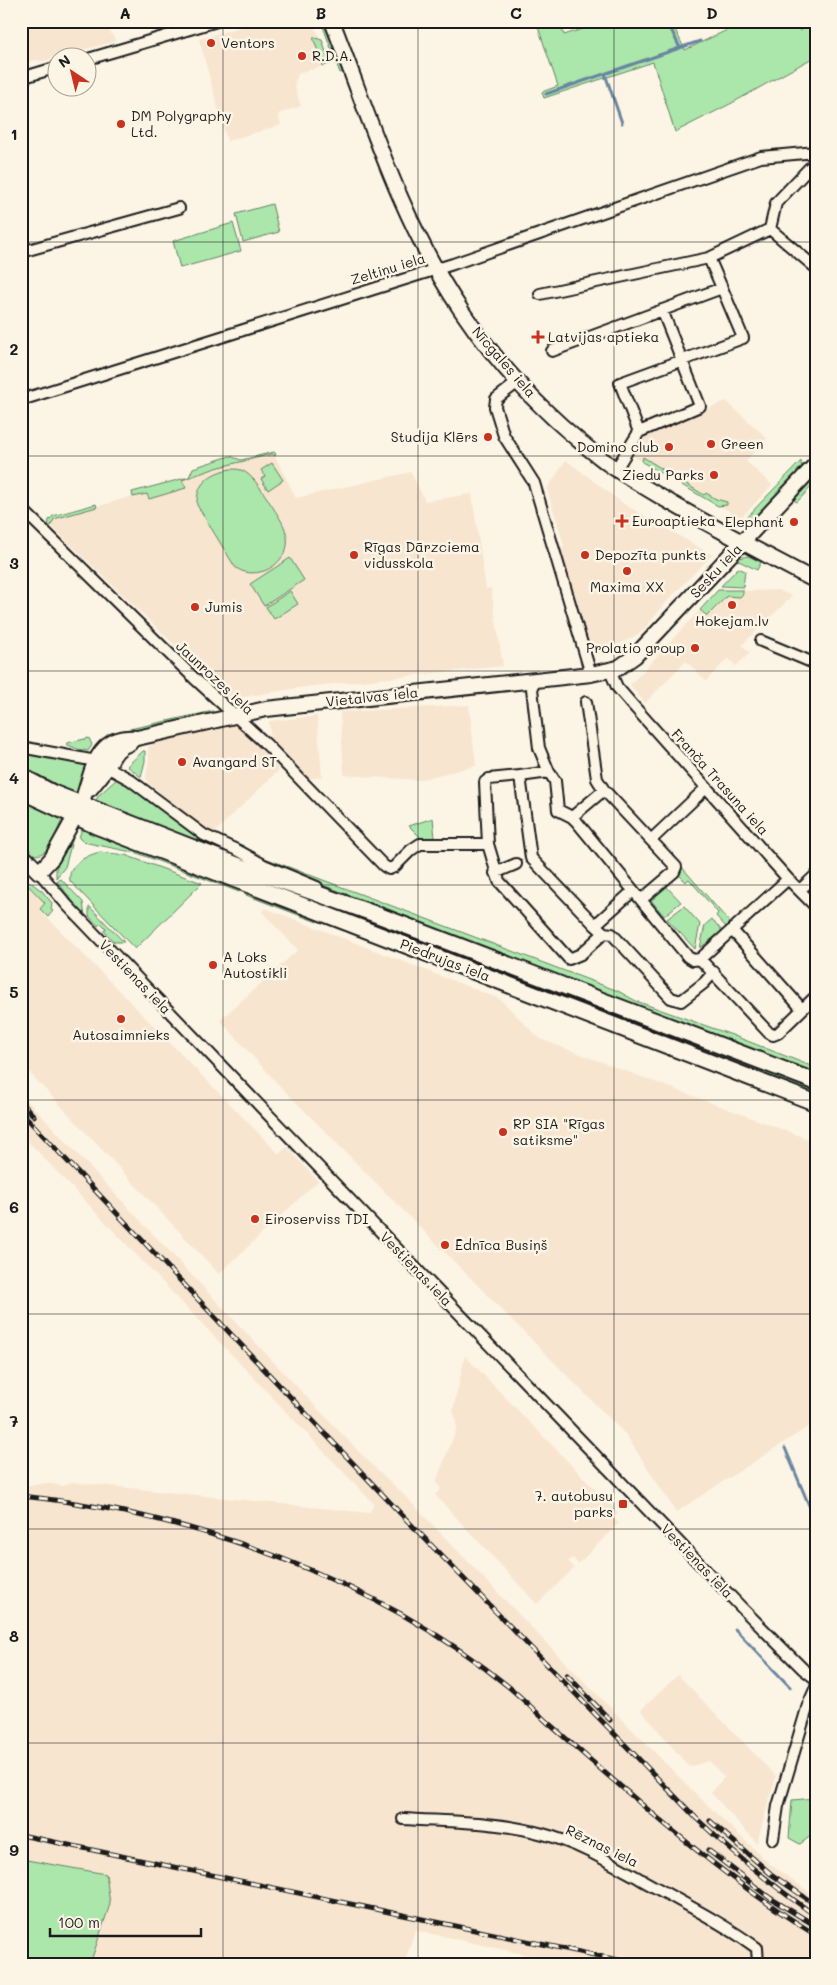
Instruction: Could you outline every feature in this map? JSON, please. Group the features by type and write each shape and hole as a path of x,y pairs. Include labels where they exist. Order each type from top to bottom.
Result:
{"main road":[{"path":"21,776 53,793 76,815"},
{"path":"21,792 76,815"},
{"name":"Piedrujas iela","path":"76,815 242,867 346,904 816,1082"},
{"name":"Piedrujas iela","path":"76,815 816,1103"}],"street":[{"path":"98,56 216,21"},
{"name":"Nīcgales iela","path":"332,21 394,181 436,268 468,321 518,382 564,427 616,469 742,543 816,581"},
{"path":"21,78 48,70"},
{"name":"Zeltiņu iela","path":"21,400 436,268 761,157 816,152"},
{"path":"770,228 776,203 816,161"},
{"path":"21,252 178,208"},
{"path":"540,294 709,258 770,228"},
{"path":"770,228 816,268"},
{"path":"639,432 620,383 743,338 709,258"},
{"path":"552,351 722,288"},
{"path":"616,469 639,432 700,406 662,310"},
{"path":"518,382 496,400 495,407 504,436 534,483 591,674"},
{"name":"Sesku iela","path":"610,671 618,668 634,656 816,464"},
{"name":"Jaunrozes iela","path":"21,508 194,678 267,745 384,866 389,869 394,866 420,844 488,844"},
{"path":"761,641 816,664"},
{"name":"Vietalvas iela","path":"101,764 100,752 109,743 127,737 137,738 266,709 610,671"},
{"name":"Franča Trasuna iela","path":"610,671 617,687 788,879 816,907"},
{"path":"531,680 539,748 555,781 558,810 572,817 688,957 694,960 700,958 788,879"},
{"path":"586,702 597,778 604,790 676,868 674,872 641,900"},
{"path":"21,747 101,764 130,779 204,835 264,865 314,885 346,904"},
{"path":"549,772 489,779 485,782 488,844 495,873 499,881 569,959 582,954 604,933"},
{"path":"520,776 524,861 604,933 612,934 671,998 681,1001 704,983 714,972"},
{"path":"651,840 706,788"},
{"path":"572,817 604,790"},
{"path":"38,872 52,858 76,815"},
{"name":"Vestienas iela","path":"21,854 67,905 604,1465 740,1606 816,1679"},
{"path":"495,873 524,861"},
{"path":"800,890 816,875"},
{"path":"595,924 633,891"},
{"path":"732,930 816,1011"},
{"path":"700,958 769,1033 773,1035 794,1019 809,1003"},
{"path":"773,1838 778,1806 808,1705 816,1686"},
{"name":"Rēznas iela","path":"403,1819 492,1824 543,1834 591,1852 712,1918 744,1939 757,1948 758,1964"}],"shaded area":[{"path":"21,21 103,21 116,41 90,48 48,48 48,60 35,60 21,64"},
{"path":"261,21 310,21 318,33 330,64 299,73 294,84 301,106 278,114 281,125 227,141 199,39"},
{"path":"726,401 767,438 746,461 772,485 741,518 631,455 649,433"},
{"name":"Rīgas Dārzciema vidusskola","path":"272,454 275,456 296,498 411,472 425,501 472,494 486,589 491,588 503,666 304,687 231,699 51,526 54,519 133,496 216,468"},
{"path":"566,460 624,504 712,555 670,598 643,631 590,657 559,558 564,545 547,489"},
{"path":"778,590 792,596 742,645 750,653 736,666 728,658 706,681 686,661 645,703 630,685 719,592"},
{"path":"469,705 476,766 418,780 344,775 340,712"},
{"path":"317,716 322,777 307,779 271,742 269,721"},
{"path":"235,725 242,727 279,770 214,833 196,822 148,783 146,778 149,758 148,748 152,743"},
{"path":"21,878 45,903 40,910 279,1154 287,1147 318,1181 219,1274 27,1070 21,1067"},
{"name":"7. autobusu parks","path":"265,908 500,999 540,1039 816,1142 816,1422 676,1512 626,1435 278,1084 220,1020 298,950 262,912"},
{"path":"21,1094 362,1455 402,1493 556,1653 697,1795 770,1864 816,1897 816,1964 567,1964 415,1930 404,1964 21,1964 21,1486 47,1483 64,1486 71,1482 369,1513 374,1504 21,1134"},
{"path":"465,1356 618,1513 613,1518 619,1523 578,1564 573,1558 568,1561 574,1568 537,1604 435,1495 441,1489 436,1482 457,1427 453,1410"},
{"path":"678,1675 776,1776 757,1843 711,1793 724,1777 709,1761 689,1767 641,1710"}],"green space":[{"path":"321,21 325,21 344,71 340,73"},
{"path":"536,21 559,21 564,35 607,21 671,21 685,50 746,21 794,21 800,31 816,21 816,56 732,103 675,132 653,62 544,98 542,92 558,86"},
{"path":"313,37 322,40 330,64 323,66"},
{"path":"272,204 279,232 243,242 236,214"},
{"path":"233,223 241,251 180,268 173,241"},
{"path":"274,452 275,456 272,454 216,468 182,480 186,488 149,499 147,494 133,497 132,492 189,477 193,468 230,456 241,460"},
{"path":"643,457 704,495 706,493 716,499 727,502 727,505 718,506 642,462"},
{"path":"801,461 802,470 751,523 745,519"},
{"path":"272,463 283,480 268,490 261,479 265,476 261,470"},
{"path":"230,469 241,470 256,482 284,526 287,542 286,549 274,566 264,571 249,573 235,567 197,505 199,491 206,480 216,473"},
{"path":"816,471 816,482 797,502 790,498"},
{"path":"96,504 97,507 54,519 51,526 48,526 49,520 53,516"},
{"path":"748,556 761,562 757,570 735,559"},
{"path":"290,558 304,580 264,606 250,584"},
{"path":"738,568 745,571 743,587 721,586"},
{"path":"718,590 743,590 743,594 740,597 727,596 707,616 700,610"},
{"path":"290,591 298,604 274,619 266,607"},
{"path":"213,711 215,715 101,746 108,734 111,733"},
{"path":"89,738 92,745 88,751 66,744 67,743"},
{"path":"145,751 145,761 141,777 127,766"},
{"path":"21,752 88,765 89,769 75,796 21,770"},
{"path":"118,778 145,796 197,837 237,857 94,803 99,795"},
{"path":"21,800 62,820 47,849 38,855 31,853 21,843"},
{"path":"433,818 435,838 422,839 409,826"},
{"path":"82,828 227,881 239,887 239,892 137,853 83,842 79,838"},
{"path":"74,834 65,867 56,878 56,868"},
{"path":"246,851 618,991 636,1001 732,1035 816,1068 816,1077 368,905 336,890 278,869"},
{"path":"100,852 125,855 202,883 135,949 70,881 72,870 79,862"},
{"path":"681,866 731,924 731,927 729,925 726,927 716,916 718,913 689,879 686,882 677,873"},
{"path":"21,875 42,891 52,903 51,909 53,911 48,917 40,909 45,903 21,878"},
{"path":"61,879 83,902 85,917 57,881"},
{"path":"665,885 681,902 664,916 650,899"},
{"path":"248,891 309,915 316,919 317,922 246,895"},
{"path":"290,891 349,910 762,1067 816,1090 816,1097 291,894"},
{"path":"684,906 700,924 695,949 667,919"},
{"path":"89,907 124,942 114,942 104,931 106,928 101,923 98,926 89,916"},
{"path":"712,919 722,931 700,948 705,925"},
{"path":"816,1798 816,1832 800,1844 789,1838 792,1800"},
{"path":"21,1859 106,1874 110,1904 90,1964 21,1964"}],"waterway":[{"path":"667,21 680,48"},
{"path":"546,94 700,41"},
{"path":"605,74 622,123"},
{"path":"785,1448 816,1522"},
{"path":"735,1629 790,1687"}],"railway":[{"path":"21,1102 34,1116"},
{"path":"21,1112 400,1513 697,1819 755,1870 816,1916"},
{"path":"21,1496 85,1505 150,1518 215,1535 279,1557 341,1584 401,1614 457,1648 509,1687 547,1722 710,1861 780,1912 816,1935"},
{"path":"567,1675 610,1720"},
{"path":"710,1821 771,1874 816,1905"},
{"path":"21,1835 637,1964"},
{"path":"708,1850 770,1898 816,1926"}],"place":[{"name":"Ventors","path":"211,43"},
{"name":"R.D.A.","path":"302,56"},
{"name":"DM Polygraphy Ltd.","path":"121,124"},
{"name":"Latvijas aptieka","path":"538,337"},
{"name":"Studija Klērs","path":"488,437"},
{"name":"Green","path":"711,444"},
{"name":"Domino club","path":"669,447"},
{"name":"Ziedu Parks","path":"714,475"},
{"name":"Euroaptieka","path":"622,521"},
{"name":"Elephant","path":"794,522"},
{"name":"Rīgas Dārzciema vidusskola","path":"354,555"},
{"name":"Depozīta punkts","path":"585,555"},
{"name":"Maxima XX","path":"627,571"},
{"name":"Hokejam.lv","path":"732,605"},
{"name":"Jumis","path":"195,607"},
{"name":"Prolatio group","path":"695,648"},
{"name":"Avangard ST","path":"182,762"},
{"name":"A Loks Autostikli","path":"213,965"},
{"name":"Autosaimnieks","path":"121,1019"},
{"name":"RP SIA \"Rīgas satiksme\"","path":"503,1132"},
{"name":"Eiroserviss TDI","path":"255,1219"},
{"name":"Ēdnīca Busiņš","path":"445,1245"},
{"name":"7. autobusu parks","path":"623,1504"}]}
